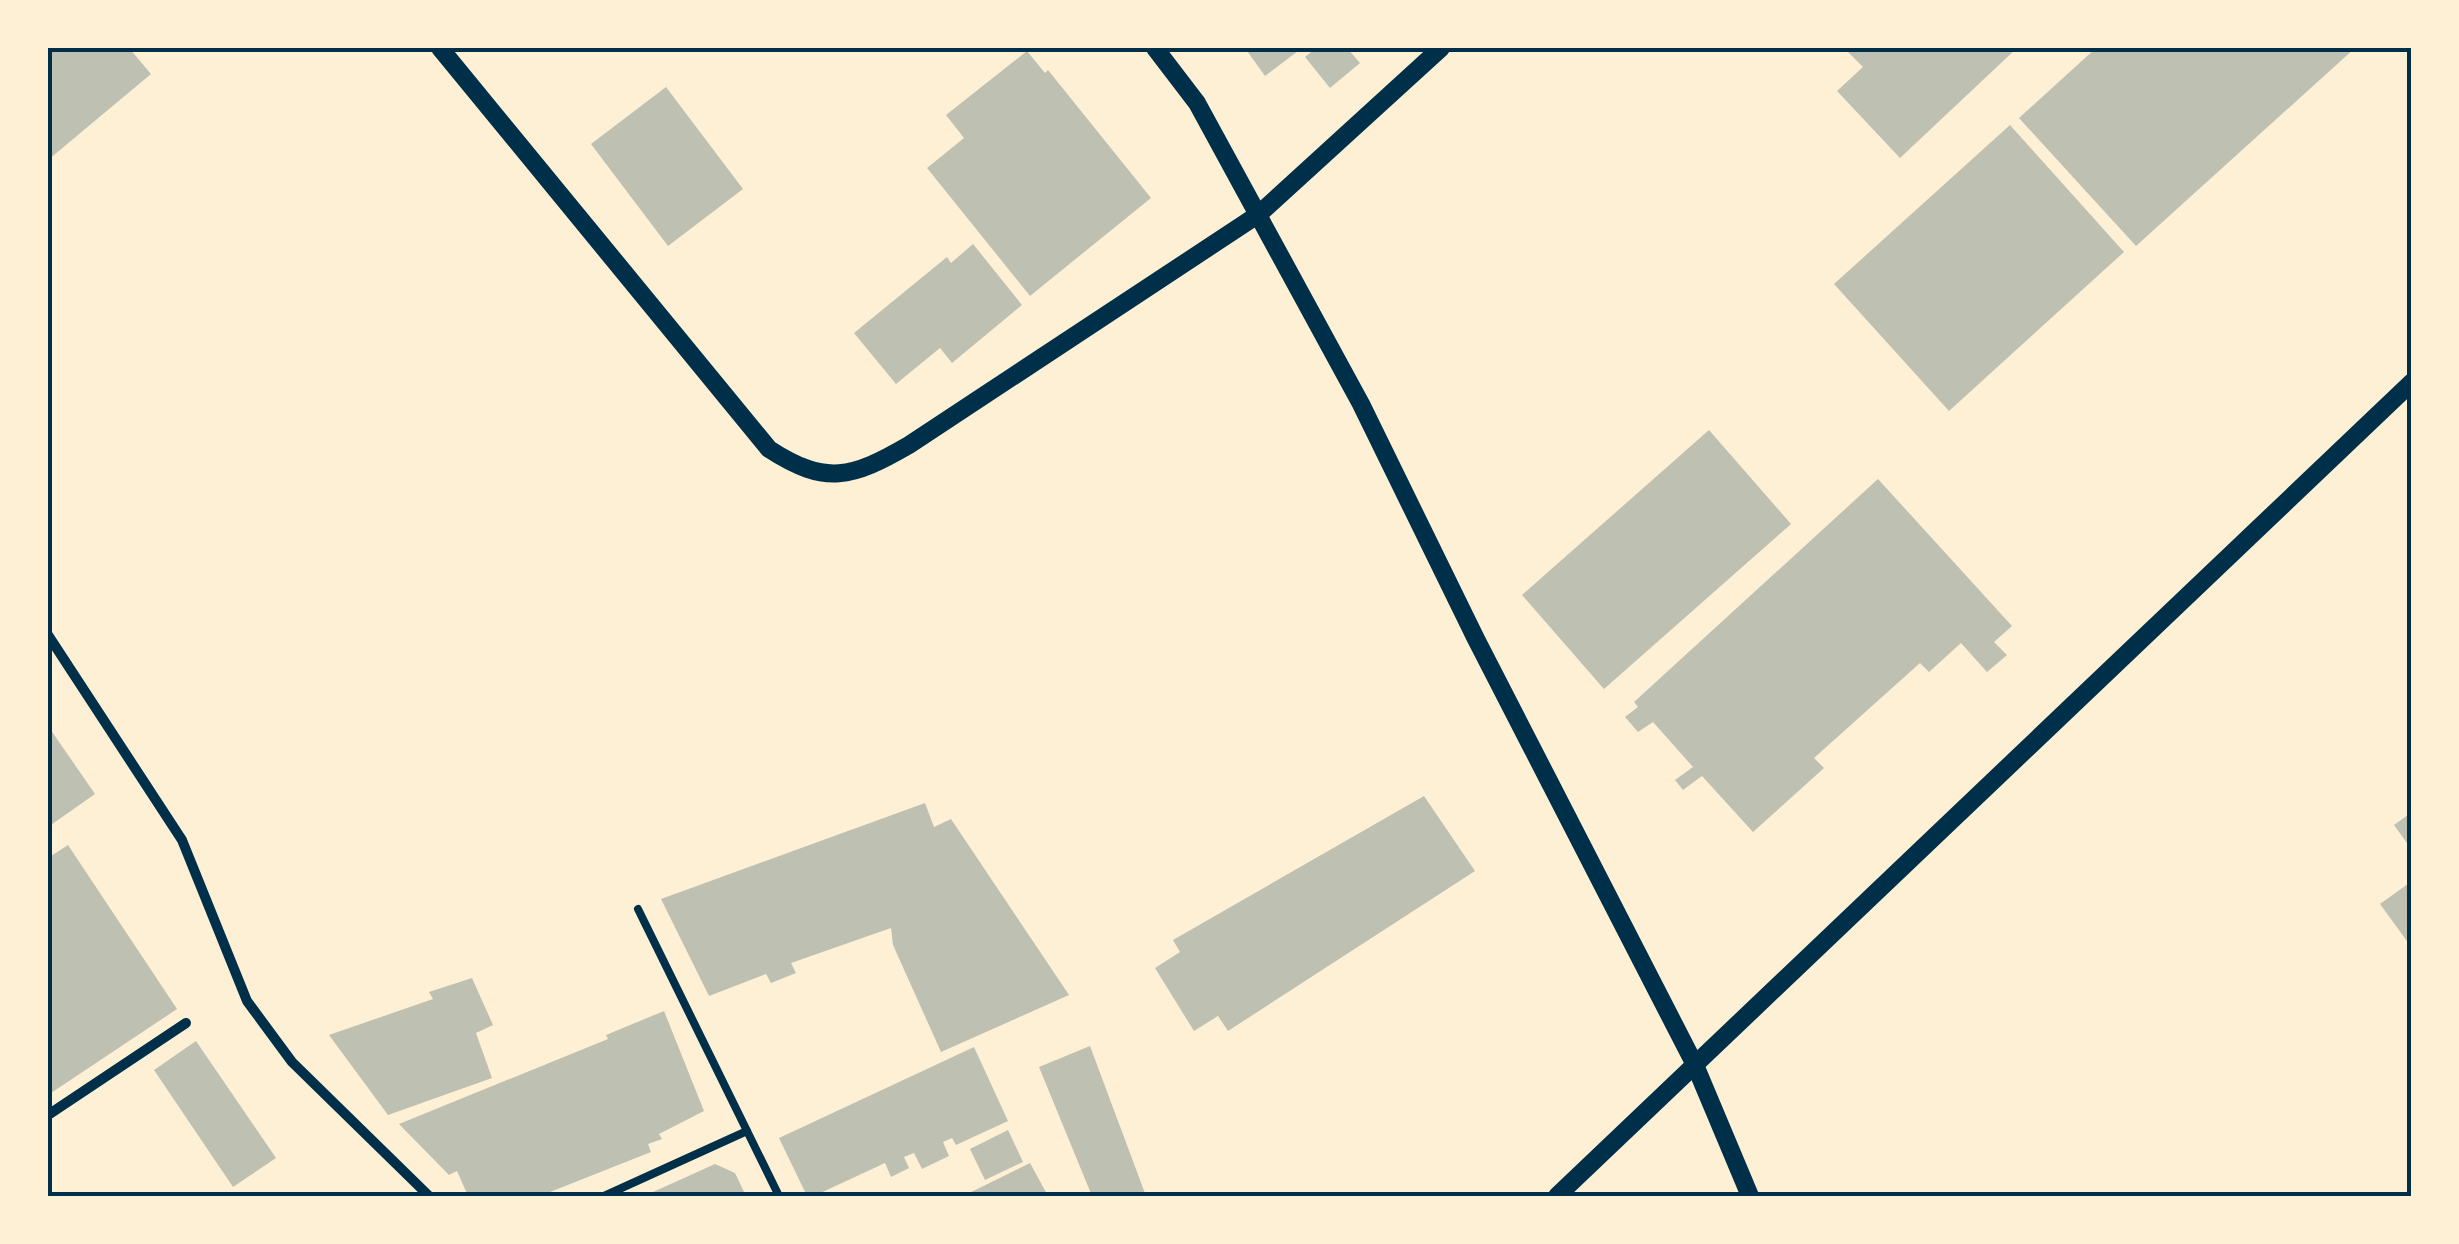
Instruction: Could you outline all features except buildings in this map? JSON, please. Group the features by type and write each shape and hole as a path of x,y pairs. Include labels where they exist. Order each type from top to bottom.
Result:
{"street":[{"path":"440,48 769,449 798,468 832,476 876,464 909,445 1260,214 1440,48"},
{"path":"1155,48 1197,102 1361,404 1476,639 1695,1065 1750,1196"},
{"path":"1557,1196 2412,382"},
{"path":"48,635 182,840 247,1001 292,1062 429,1196"},
{"path":"48,1115 186,1023"}],"lane":[{"path":"638,909 778,1196"},
{"path":"604,1196 746,1131"}]}
